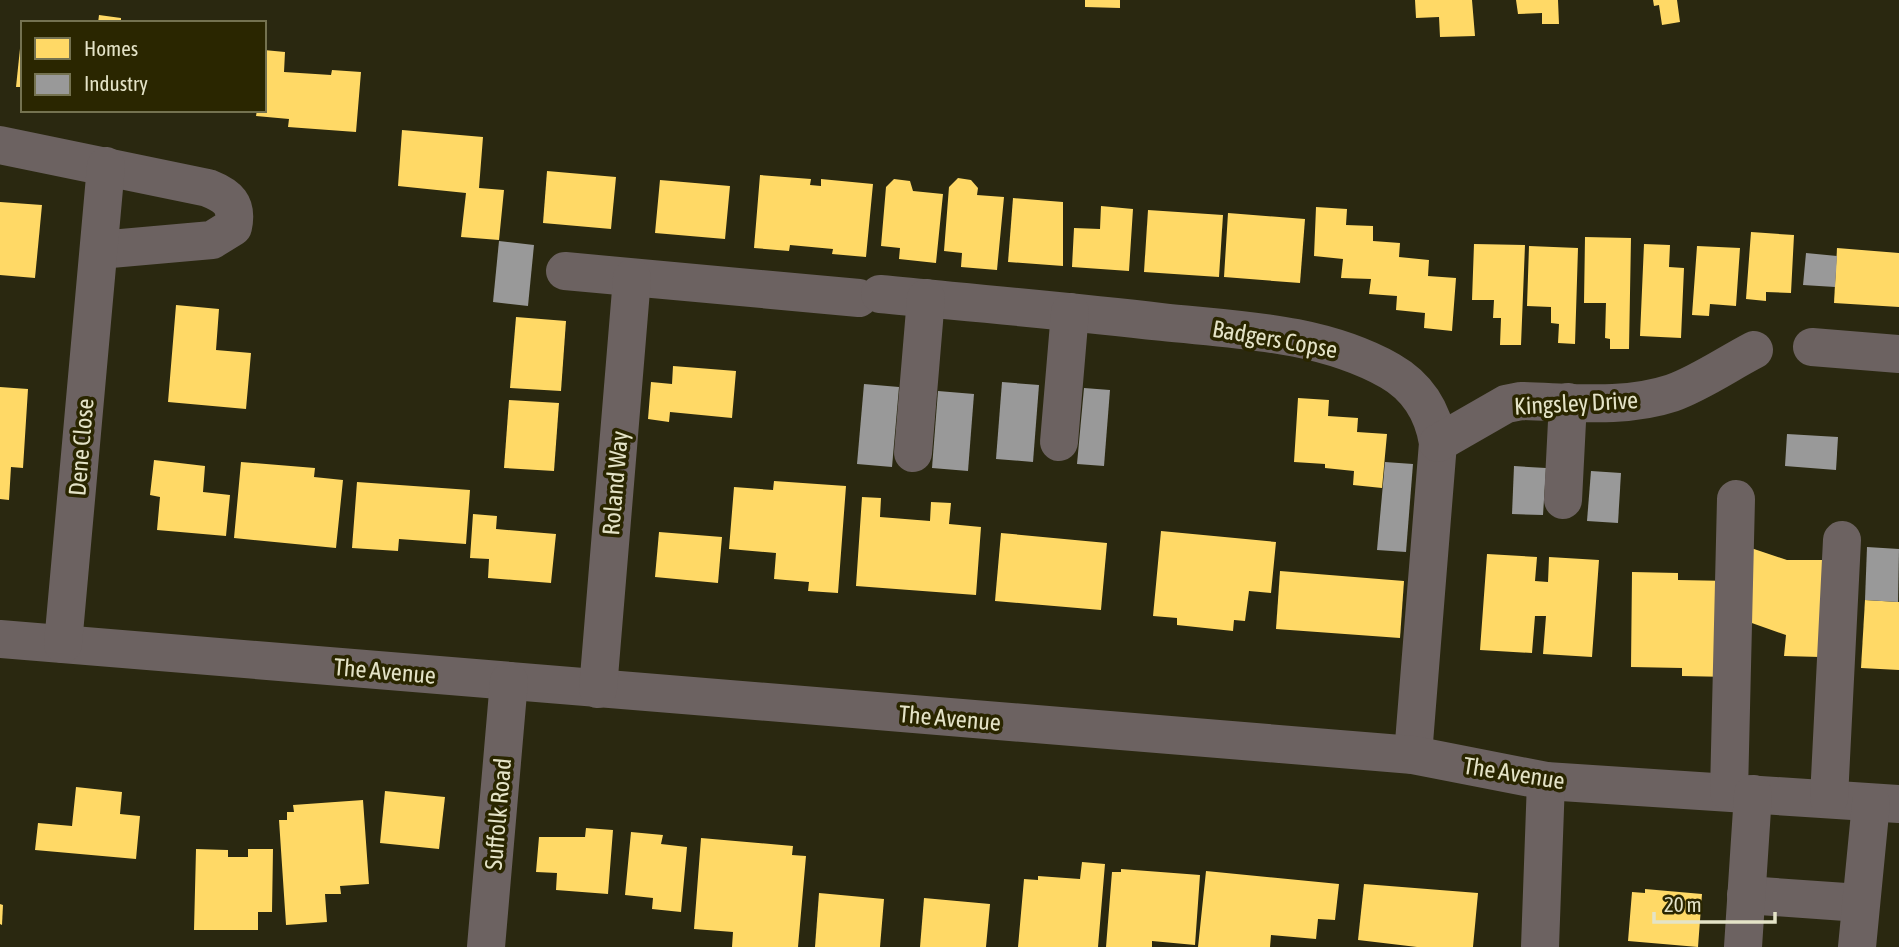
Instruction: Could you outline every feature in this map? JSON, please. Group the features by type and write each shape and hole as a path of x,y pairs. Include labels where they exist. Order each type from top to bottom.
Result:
{"street":[{"path":"0,145 208,188 227,195 233,205 233,227 212,240 99,250"},
{"name":"Dene Close","path":"63,643 106,166"},
{"path":"565,271 632,278"},
{"name":"Badgers Copse","path":"632,278 926,298 1274,334 1361,356 1392,372 1417,393 1434,418 1438,443 1413,755"},
{"name":"Roland Way","path":"598,689 632,278"},
{"path":"912,453 926,298"},
{"path":"1059,442 1070,312"},
{"path":"1812,347 1899,354"},
{"name":"Kingsley Drive","path":"1438,443 1506,404 1521,401 1629,403 1676,392 1754,350"},
{"path":"1563,500 1568,402"},
{"path":"1735,499 1741,793 1746,895 1743,947"},
{"path":"1829,798 1842,540"},
{"name":"The Avenue","path":"0,639 1413,755 1546,781 1885,803"},
{"name":"Suffolk Road","path":"486,947 509,681"},
{"path":"1539,947 1546,781"},
{"path":"1857,947 1860,903 1885,803"},
{"path":"1746,895 1860,903"}],"building: Homes":[{"path":"1085,0 1120,0 1120,8 1085,7"},
{"path":"1415,0 1472,0 1475,36 1440,37 1439,17 1416,18"},
{"path":"1516,0 1558,0 1559,24 1542,24 1542,13 1518,14"},
{"path":"1653,0 1677,0 1680,22 1662,25 1659,5 1654,6"},
{"path":"99,15 121,18 121,21 98,21"},
{"path":"21,39 21,87 16,87"},
{"path":"266,50 285,52 284,72 331,75 332,70 361,72 356,132 288,127 289,119 256,116 257,112 266,112"},
{"path":"402,130 483,137 479,188 504,190 499,240 461,237 466,193 398,186"},
{"path":"547,171 616,177 611,229 543,223"},
{"path":"760,175 811,179 810,185 821,186 821,179 873,184 866,257 832,254 833,249 790,245 789,251 754,248"},
{"path":"958,178 971,180 978,188 977,195 1004,197 997,270 961,267 962,253 944,251 949,187"},
{"path":"894,179 910,181 913,191 943,194 936,263 899,259 900,248 881,246 886,187"},
{"path":"660,180 730,186 725,239 655,233"},
{"path":"1013,198 1063,202 1063,266 1008,262"},
{"path":"0,202 42,205 35,278 0,275"},
{"path":"1101,206 1133,209 1129,271 1072,267 1074,228 1100,229"},
{"path":"1316,207 1347,209 1346,225 1373,226 1373,241 1400,243 1399,257 1429,260 1428,276 1456,278 1452,331 1424,328 1425,313 1396,310 1397,296 1369,294 1371,279 1341,278 1343,259 1314,256"},
{"path":"1148,210 1223,215 1219,277 1144,272"},
{"path":"1228,213 1305,219 1300,283 1224,277"},
{"path":"1751,232 1794,235 1791,293 1766,292 1766,301 1746,299"},
{"path":"1585,237 1631,238 1629,349 1610,349 1610,339 1605,338 1606,303 1584,303"},
{"path":"1474,244 1525,245 1521,345 1500,345 1501,318 1493,318 1494,300 1472,300"},
{"path":"1644,244 1670,245 1669,267 1684,268 1681,338 1640,336"},
{"path":"1529,246 1578,248 1575,344 1558,343 1559,324 1551,323 1551,307 1527,306"},
{"path":"1697,246 1740,248 1736,306 1710,304 1709,316 1692,315"},
{"path":"1837,248 1899,253 1899,307 1834,303"},
{"path":"176,305 219,309 216,350 251,353 246,409 168,402"},
{"path":"516,317 566,321 561,391 510,388"},
{"path":"673,366 736,371 732,418 670,412 669,422 648,419 651,382 672,384"},
{"path":"0,387 28,389 23,468 11,467 9,500 0,499"},
{"path":"1298,398 1329,400 1328,416 1358,418 1357,432 1387,434 1382,488 1353,485 1354,471 1325,468 1325,464 1294,462"},
{"path":"509,400 559,403 554,471 504,468"},
{"path":"154,460 205,466 203,492 230,495 226,536 157,530 160,497 150,495"},
{"path":"241,462 315,468 314,477 343,480 336,548 234,538"},
{"path":"774,481 846,486 838,593 808,591 809,582 774,579 776,553 729,549 734,487 773,490"},
{"path":"357,482 470,490 466,544 399,539 398,551 352,548"},
{"path":"862,497 881,498 880,517 930,521 931,502 951,503 949,524 981,527 976,595 856,586"},
{"path":"473,514 497,516 496,529 556,534 551,583 488,578 489,559 470,558"},
{"path":"1161,531 1276,542 1271,593 1249,591 1245,621 1234,620 1233,631 1177,625 1177,618 1153,616"},
{"path":"659,532 722,537 718,583 655,577"},
{"path":"1001,533 1107,543 1101,610 995,601"},
{"path":"1751,548 1787,560 1831,560 1820,657 1784,656 1786,635 1749,622"},
{"path":"1487,554 1537,557 1535,581 1548,582 1549,557 1599,560 1592,657 1543,654 1546,616 1535,616 1532,653 1480,650"},
{"path":"1280,571 1404,581 1400,638 1276,629"},
{"path":"1632,572 1678,573 1678,580 1731,581 1729,677 1682,676 1682,668 1631,667"},
{"path":"1865,600 1899,602 1899,670 1861,668"},
{"path":"76,787 122,792 120,814 140,816 136,859 35,850 38,823 72,826"},
{"path":"385,791 445,797 439,849 380,843"},
{"path":"363,800 369,884 340,886 341,894 325,894 327,922 286,925 279,820 287,820 287,812 294,812 293,805"},
{"path":"586,828 613,830 608,894 556,890 557,873 536,872 539,837 585,837"},
{"path":"631,832 663,835 661,844 687,847 681,912 652,909 653,898 625,895"},
{"path":"701,838 793,846 792,855 806,856 798,947 732,947 733,932 694,929"},
{"path":"196,849 228,850 228,857 248,857 248,849 273,849 272,912 258,912 258,930 194,930"},
{"path":"1082,862 1105,864 1098,947 1018,947 1024,879 1038,880 1038,876 1080,879"},
{"path":"1121,869 1200,875 1195,945 1152,941 1152,947 1106,947 1112,872 1121,872"},
{"path":"1206,871 1339,884 1335,920 1318,919 1316,939 1271,935 1270,947 1198,947"},
{"path":"1364,884 1478,893 1473,947 1417,947 1358,940"},
{"path":"1645,889 1702,894 1698,947 1628,941 1632,892 1645,893"},
{"path":"819,893 884,899 880,947 815,947"},
{"path":"924,898 990,904 986,947 920,947"},
{"path":"0,904 3,905 2,925 0,924"}],"building: Industry":[{"path":"499,241 534,245 528,306 493,302"},
{"path":"1806,253 1837,256 1835,287 1803,285"},
{"path":"1002,382 1039,385 1033,462 996,459"},
{"path":"864,384 899,387 892,467 857,464"},
{"path":"1084,388 1110,390 1104,466 1077,464"},
{"path":"938,391 974,394 968,471 932,468"},
{"path":"1787,434 1838,437 1836,470 1785,466"},
{"path":"1385,462 1413,464 1406,552 1377,550"},
{"path":"1514,466 1546,468 1543,515 1512,514"},
{"path":"1591,471 1621,473 1618,523 1587,521"},
{"path":"1867,547 1899,549 1898,602 1865,600"}]}
